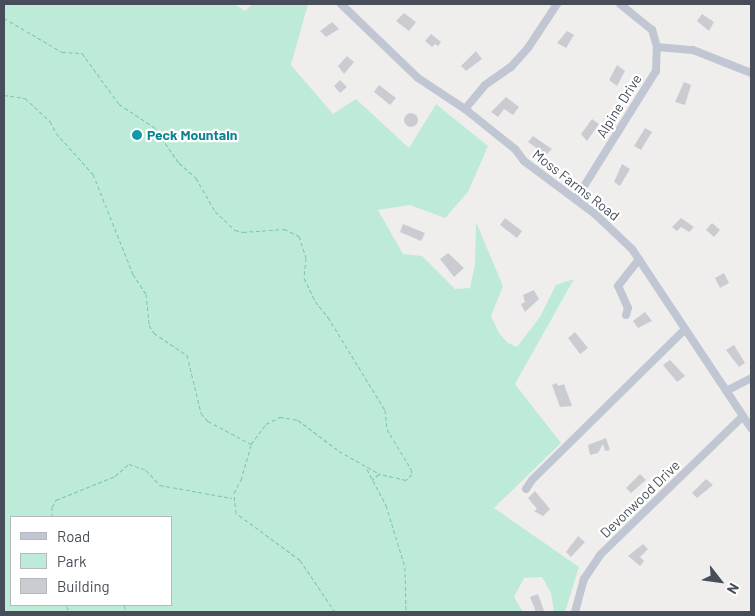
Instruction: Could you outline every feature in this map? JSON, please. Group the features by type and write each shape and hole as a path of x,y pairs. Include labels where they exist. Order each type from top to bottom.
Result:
{"street":[{"name":"Moss Farms Road","path":"340,4 418,78 465,109 515,149 524,161 612,229 639,259 751,428"},
{"path":"465,109 485,85 511,67 528,48 557,4"},
{"path":"620,4 652,30 658,48 693,50 751,73"},
{"name":"Alpine Drive","path":"576,200 656,71 658,48"},
{"path":"626,316 628,308 618,286 639,259"},
{"path":"526,489 532,480 685,329"},
{"path":"726,392 751,378"},
{"name":"Devonwood Drive","path":"576,612 584,579 600,555 743,416"}],"path":[{"path":"4,18 62,52 82,53 119,104 154,127 179,163 196,178 215,211 235,230 242,232 284,229 299,236 306,258 304,278 315,301 328,317 385,410 388,429 412,474 406,480 379,474 367,469 290,418 273,419 251,444 233,498 236,513 300,560 335,612"},
{"path":"4,95 25,98 50,121 56,133 93,174 133,274 146,294 149,325 154,333 187,355 201,413 208,421 251,444"},
{"path":"52,516 52,507 56,500 116,476 129,464 146,470 160,485 233,498"},
{"path":"367,469 386,505 405,567 406,612"},
{"path":"372,480 379,474"},
{"path":"66,606 70,612"}],"green space":[{"path":"4,4 235,4 245,11 252,4 308,4 291,65 333,114 356,99 409,148 436,104 488,146 468,192 445,218 410,205 378,210 403,254 422,256 455,289 470,288 475,265 476,222 503,286 491,316 499,333 508,343 517,347 540,317 556,285 574,279 515,384 561,443 494,508 579,567 565,612 554,612 551,593 542,577 524,578 514,597 523,612 4,612"}],"building":[{"path":"404,13 416,22 409,31 396,21"},
{"path":"702,14 714,22 709,31 697,21"},
{"path":"332,22 339,29 326,37 320,31"},
{"path":"567,31 574,35 566,48 557,43"},
{"path":"431,34 441,42 438,46 435,44 432,47 425,41"},
{"path":"476,51 482,59 466,71 461,66"},
{"path":"347,56 354,62 344,74 338,66"},
{"path":"617,65 625,71 617,86 609,80"},
{"path":"340,80 347,87 340,93 334,86"},
{"path":"684,82 691,85 685,105 675,102"},
{"path":"379,85 396,98 390,105 374,92"},
{"path":"506,97 519,107 513,115 504,109 498,117 491,112"},
{"path":"408,113 414,113 418,120 414,127 408,127 404,123 404,117"},
{"path":"592,119 599,124 587,141 581,134"},
{"path":"645,128 652,132 641,150 634,146"},
{"path":"533,136 552,149 546,155 528,142"},
{"path":"622,164 630,169 620,186 614,182"},
{"path":"505,218 522,231 517,238 500,225"},
{"path":"681,218 694,227 689,232 681,227 677,231 672,227"},
{"path":"712,223 720,230 714,237 706,230"},
{"path":"403,224 425,233 421,241 400,232"},
{"path":"448,253 464,268 454,277 440,259"},
{"path":"724,273 729,283 720,288 715,278"},
{"path":"534,290 539,299 525,312 521,304 525,302 523,295"},
{"path":"645,312 652,321 638,328 633,321"},
{"path":"575,332 588,348 580,354 568,338"},
{"path":"734,345 745,363 739,367 726,350"},
{"path":"670,360 685,376 677,382 663,365"},
{"path":"557,383 558,386 564,384 572,406 560,407 552,385"},
{"path":"606,438 610,450 605,451 603,444 598,453 590,455 588,445"},
{"path":"640,474 646,480 631,493 626,488"},
{"path":"706,479 713,485 697,498 692,493"},
{"path":"535,491 550,509 543,516 534,511 537,509 528,498"},
{"path":"578,536 585,542 571,557 566,552"},
{"path":"643,544 648,549 640,557 644,561 640,566 628,556"},
{"path":"538,594 544,611 541,612 536,612 530,597"}],"place":[{"name":"Peck Mountain","path":"137,135"}]}
